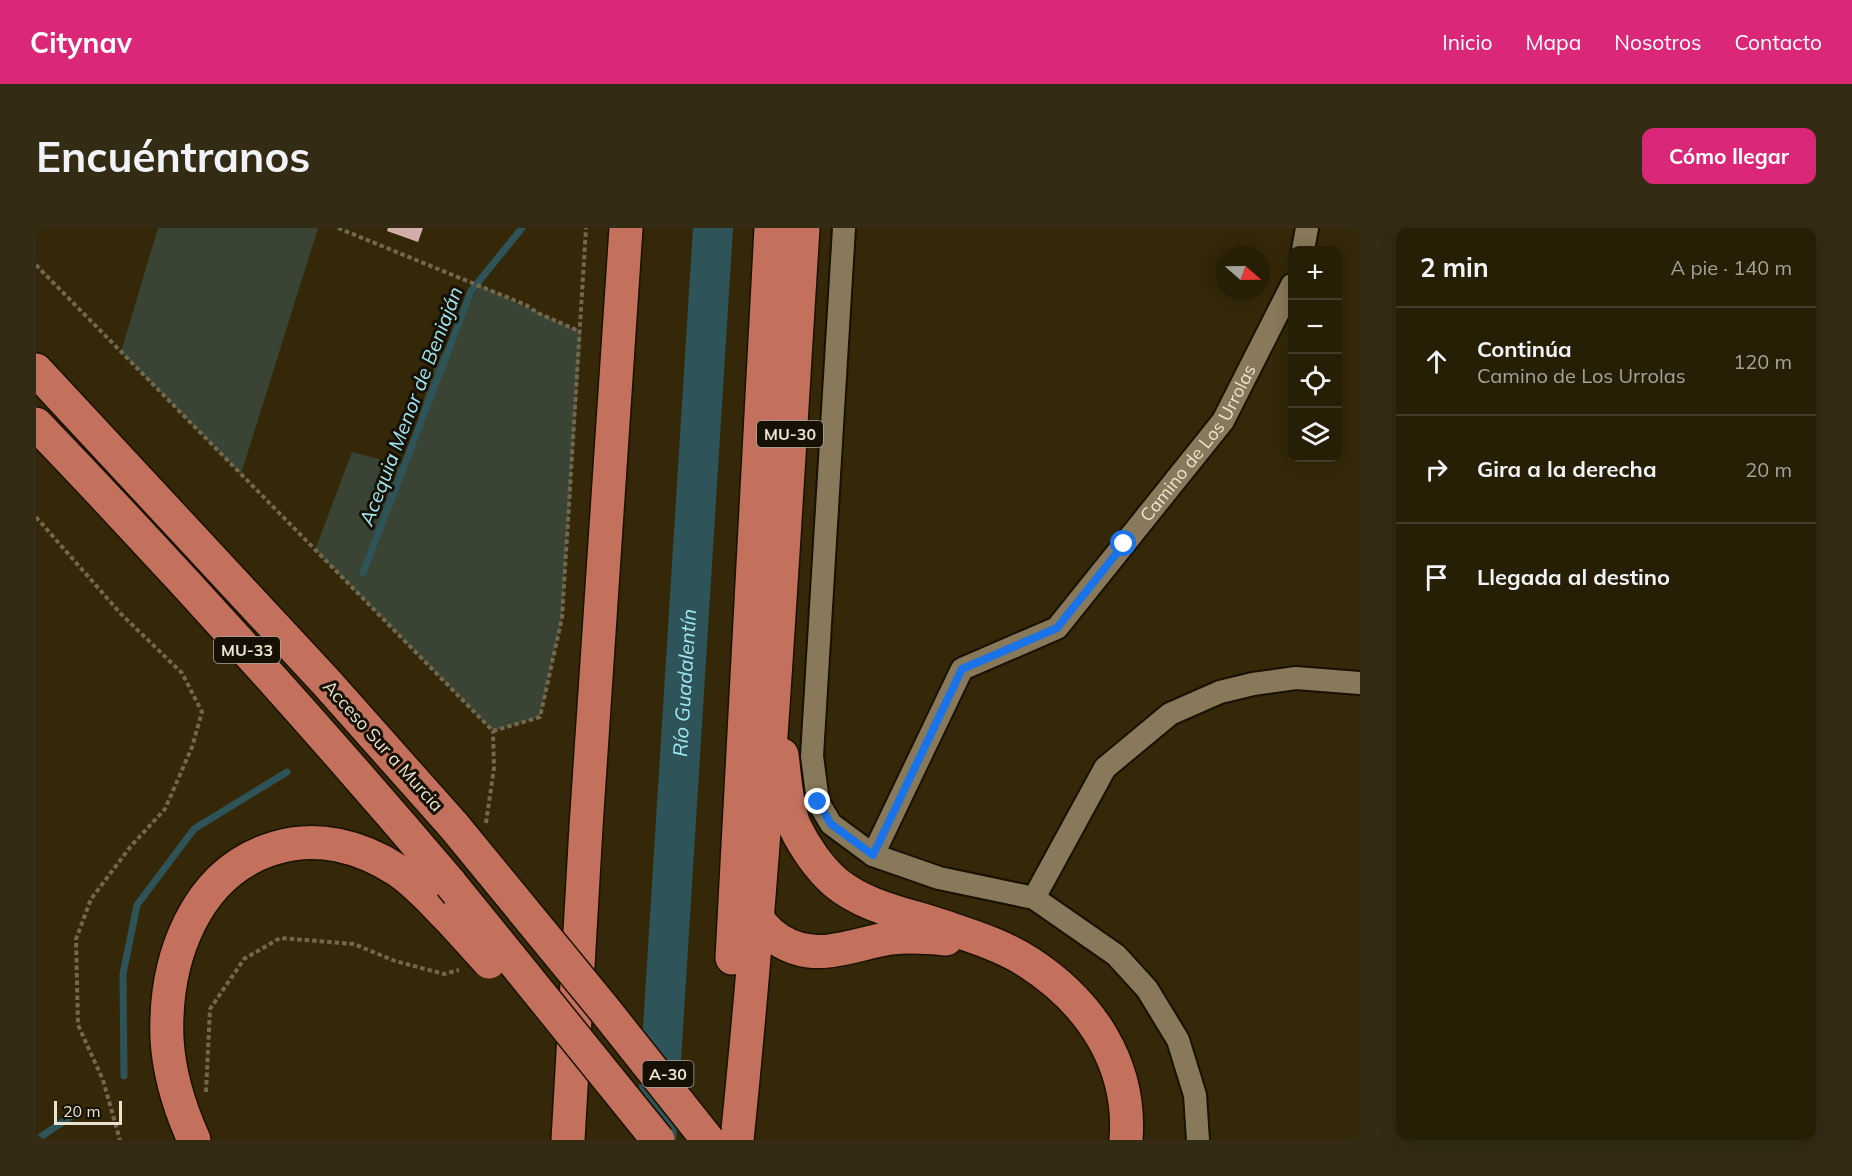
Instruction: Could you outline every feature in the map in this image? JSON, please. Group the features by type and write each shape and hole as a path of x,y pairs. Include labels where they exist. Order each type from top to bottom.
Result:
{"highway":[{"path":"568,1140 585,838 626,228"},
{"name":"MU-30","path":"763,640 771,228"},
{"name":"MU-30","path":"763,640 803,228"},
{"name":"Acceso Sur a Murcia","path":"36,370 318,674 470,826 604,1009 708,1140"},
{"name":"Acceso Sur a Murcia","path":"36,424 222,622 347,762 451,884 656,1140"},
{"path":"737,1140 757,920 746,886 763,640"},
{"path":"763,640 794,826 817,862 833,880 868,904 926,921 995,946 1027,961 1079,1006 1110,1048 1119,1071 1124,1131"},
{"path":"723,1140 763,640"},
{"path":"194,1140 174,1083 167,1041 167,1010 177,954 197,908 214,885 236,866 259,853 285,845 312,842 335,844 379,859 399,871 420,889 656,1140"},
{"path":"757,920 770,934 786,945 812,953 892,938 917,937 995,946"},
{"name":"A-30","path":"604,1009 731,1140"}],"street":[{"path":"844,228 812,756 818,802 831,824 873,855 939,878 1034,898 1116,955 1147,989 1178,1040 1195,1095 1198,1140"},
{"path":"1304,246 1307,228"},
{"name":"Camino de Los Urrolas","path":"873,855 962,669 1057,628 1222,421 1288,295"},
{"path":"1034,898 1105,768 1170,714 1220,692 1253,684 1296,678 1360,683"}],"path":[{"path":"338,228 526,304 538,313 580,332"},
{"path":"493,732 540,717 562,618 586,228"},
{"path":"36,265 493,732 494,768 470,826"},
{"path":"36,518 121,614 182,673 202,712 192,747 165,809 131,846 91,899 76,939 78,1025 103,1080 120,1140"},
{"path":"206,1095 210,1010 244,959 280,938 354,944 395,962 444,974 467,968"}],"green space":[{"path":"158,228 318,228 241,474 121,352"},
{"path":"479,285 581,332 562,618 540,717 493,731 315,550 352,452 405,466 431,375"}],"building":[{"path":"388,228 423,228 418,242 387,231"}],"waterway":[{"name":"Acequia Menor de Beniaján","path":"363,573 471,291 522,228"},
{"name":"Río Guadalentín","path":"656,1140 713,228"},
{"name":"Acequia Menor de Beniaján","path":"124,1076 123,974 137,905 194,829 287,772"},
{"name":"Acequia Menor de Beniaján","path":"36,1140 79,1111"}],"route":[{"path":"818,802 831,824 873,855 962,669 1057,628 1124,544"}]}
